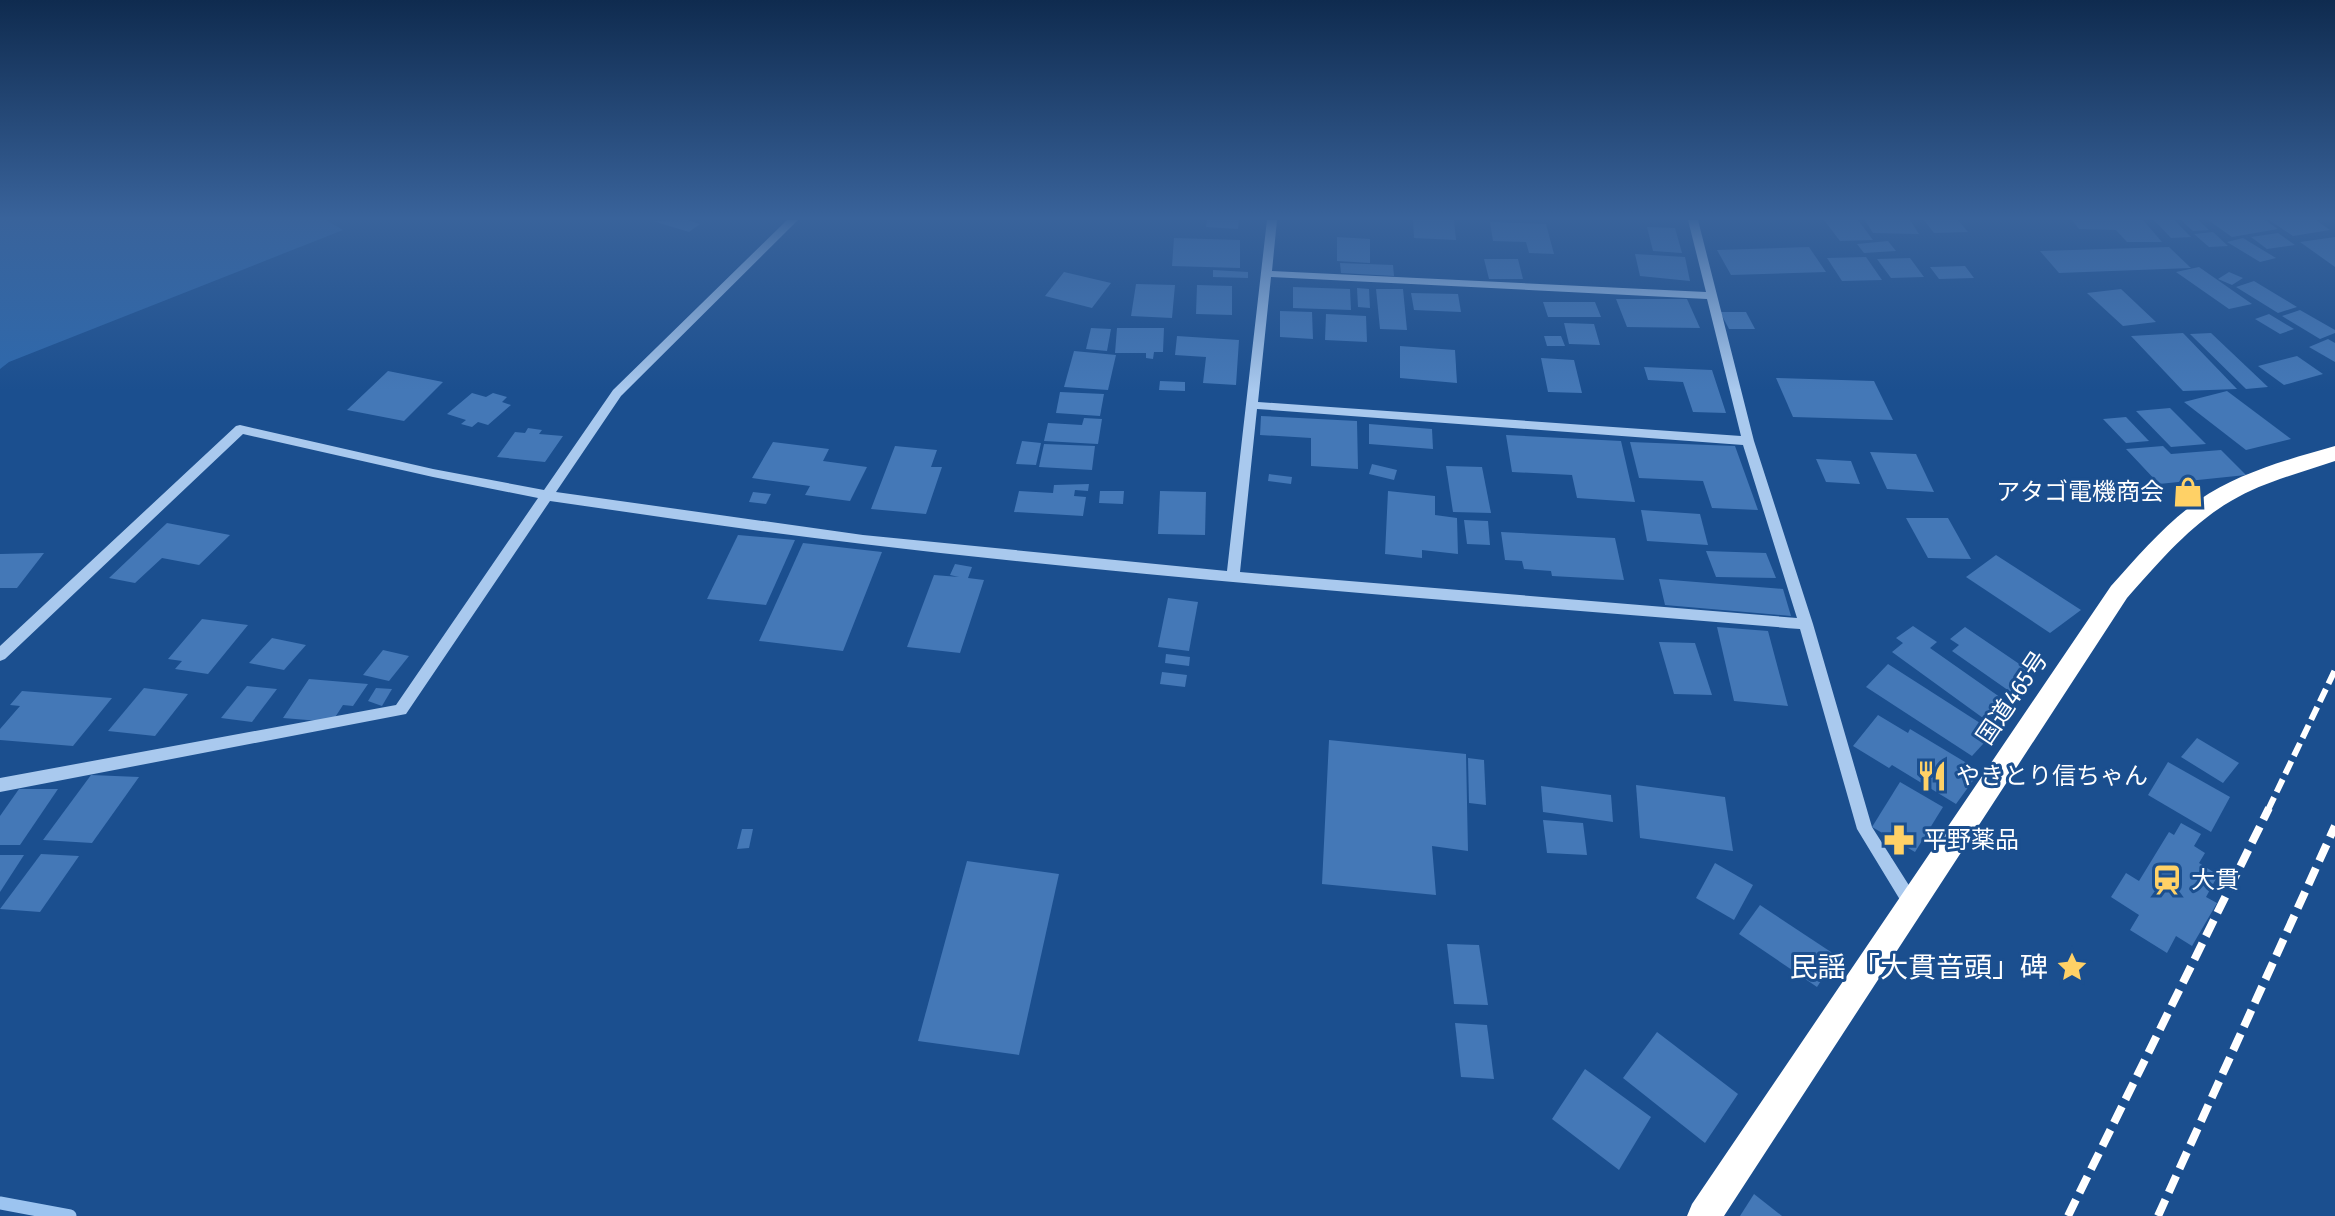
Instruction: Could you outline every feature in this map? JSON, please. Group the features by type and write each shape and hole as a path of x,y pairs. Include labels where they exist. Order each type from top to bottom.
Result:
{"highway":[{"name":"国道465号","path":"1704,1216 2119,592 2160,545 2198,513 2239,487 2335,453"}],"street":[{"path":"0,785 401,710 617,393 735,277"},
{"path":"1233,576 1267,277"},
{"path":"1322,277 1711,296"},
{"path":"1706,277 1748,441 1806,624 1865,829 1911,903"},
{"path":"1250,405 1748,441"},
{"path":"0,655 240,429 547,495 825,534 1233,576 1806,624"}],"shaded area":[{"path":"0,277 225,277 9,362 0,369"}],"building":[{"path":"1060,277 1084,277 1111,283 1092,308 1045,296"},
{"path":"1488,277 1523,279 1489,279"},
{"path":"1647,277 1689,277 1690,281"},
{"path":"1839,277 1880,277 1882,280 1842,281"},
{"path":"1937,277 1974,278 1939,279"},
{"path":"2183,277 2213,277 2252,304 2229,309"},
{"path":"2222,277 2243,278 2232,285 2218,279"},
{"path":"2254,281 2297,307 2278,313 2236,287"},
{"path":"1136,284 1175,285 1172,318 1131,316"},
{"path":"1197,285 1232,286 1232,315 1196,314"},
{"path":"1293,287 1350,289 1351,310 1293,308"},
{"path":"1357,288 1369,289 1370,308 1358,307"},
{"path":"1376,289 1403,289 1407,330 1380,329"},
{"path":"2121,289 2156,322 2123,326 2087,293"},
{"path":"1411,293 1458,294 1461,312 1414,310"},
{"path":"1616,299 1687,299 1700,328 1627,327"},
{"path":"1543,302 1595,302 1601,317 1548,317"},
{"path":"2300,310 2335,330 2335,333 2320,339 2282,316"},
{"path":"1280,311 1312,312 1313,339 1280,337"},
{"path":"1720,312 1746,312 1755,329 1729,329"},
{"path":"1326,314 1366,316 1367,342 1325,340"},
{"path":"2269,314 2294,329 2280,334 2255,319"},
{"path":"1564,323 1594,324 1600,345 1569,344"},
{"path":"1091,328 1111,329 1107,351 1086,349"},
{"path":"1117,328 1164,328 1163,352 1154,352 1153,359 1146,358 1146,353 1115,353"},
{"path":"2183,333 2237,389 2183,391 2131,336"},
{"path":"2211,333 2268,387 2246,389 2190,334"},
{"path":"1177,336 1239,340 1236,385 1203,383 1206,357 1175,355"},
{"path":"1544,336 1561,336 1565,346 1547,346"},
{"path":"2328,339 2335,343 2335,362 2309,347"},
{"path":"1400,346 1455,350 1457,383 1400,378"},
{"path":"1074,351 1116,355 1108,390 1064,387"},
{"path":"2297,356 2323,374 2284,385 2258,366"},
{"path":"1541,358 1574,360 1582,393 1548,392"},
{"path":"1644,367 1712,370 1726,413 1693,412 1683,382 1648,380"},
{"path":"388,371 443,382 404,421 347,410"},
{"path":"1776,378 1874,381 1893,420 1793,417"},
{"path":"1160,381 1185,382 1185,391 1159,390"},
{"path":"2227,391 2291,439 2246,450 2184,402"},
{"path":"1060,392 1104,394 1100,416 1056,413"},
{"path":"472,393 507,397 502,402 511,405 488,425 478,422 472,427 461,424 466,420 447,414"},
{"path":"2170,408 2206,444 2171,447 2136,411"},
{"path":"1261,416 1357,421 1358,469 1311,466 1311,438 1260,435"},
{"path":"2126,417 2149,441 2126,443 2103,419"},
{"path":"1084,418 1102,419 1098,444 1044,441 1048,423 1082,425"},
{"path":"1369,424 1432,429 1433,449 1369,444"},
{"path":"528,428 542,430 539,434 563,436 545,462 497,457 515,432 525,433"},
{"path":"1506,435 1621,441 1635,502 1577,498 1572,475 1512,472"},
{"path":"1022,441 1041,443 1036,465 1016,464"},
{"path":"773,442 829,449 823,461 867,467 850,501 805,495 810,486 752,478"},
{"path":"1630,442 1735,446 1758,510 1712,508 1703,481 1639,478"},
{"path":"1044,444 1095,446 1092,470 1039,467"},
{"path":"895,446 937,450 931,467 942,467 926,514 871,509"},
{"path":"2163,446 2171,454 2221,450 2246,475 2159,484 2126,449"},
{"path":"1870,452 1916,454 1934,492 1887,489"},
{"path":"1816,459 1851,461 1860,484 1826,482"},
{"path":"1372,464 1397,470 1394,480 1369,474"},
{"path":"1446,466 1482,467 1491,513 1453,512"},
{"path":"1269,474 1292,477 1291,484 1268,481"},
{"path":"1089,484 1088,491 1075,490 1074,496 1086,497 1083,516 1014,512 1019,491 1053,493 1054,485"},
{"path":"1100,491 1124,491 1123,504 1099,503"},
{"path":"1160,491 1206,492 1205,535 1158,534"},
{"path":"1388,491 1435,496 1435,515 1457,518 1458,554 1422,550 1422,558 1385,554"},
{"path":"753,492 771,494 766,504 749,502"},
{"path":"1641,510 1700,514 1708,545 1647,541"},
{"path":"1906,518 1948,518 1971,559 1928,558"},
{"path":"1464,520 1488,521 1490,545 1467,544"},
{"path":"167,523 230,535 199,565 162,558 135,583 109,578"},
{"path":"1501,532 1615,538 1624,580 1552,576 1551,571 1524,569 1522,561 1505,560"},
{"path":"738,535 795,540 766,605 707,599"},
{"path":"803,543 882,552 843,651 759,641"},
{"path":"1706,551 1766,553 1776,578 1716,577"},
{"path":"44,553 17,588 0,588 0,554"},
{"path":"1996,555 2081,610 2050,633 1966,577"},
{"path":"955,564 972,567 968,578 984,580 960,653 907,647 934,575 959,577 950,575"},
{"path":"1659,579 1783,589 1791,616 1665,605"},
{"path":"1168,598 1198,602 1189,651 1158,647"},
{"path":"202,619 248,625 208,674 175,669 182,661 168,659"},
{"path":"1913,626 1937,642 1930,648 2004,700 1983,718 1892,652 1903,643 1896,638"},
{"path":"1717,627 1768,631 1788,706 1734,701"},
{"path":"1965,627 2034,674 2012,693 1952,651 1959,645 1950,639"},
{"path":"272,638 306,645 284,670 249,663"},
{"path":"1659,642 1695,643 1712,695 1674,694"},
{"path":"383,650 409,656 389,681 363,675"},
{"path":"1166,654 1190,657 1189,666 1165,663"},
{"path":"1888,664 1994,732 1972,756 1866,687"},
{"path":"1162,672 1187,675 1185,687 1160,684"},
{"path":"309,679 368,684 353,706 343,705 332,722 283,718"},
{"path":"247,686 277,689 252,722 221,718"},
{"path":"144,688 188,694 155,736 108,731"},
{"path":"376,688 392,689 382,706 368,701"},
{"path":"22,691 112,698 73,746 0,740 0,729 20,706 10,705"},
{"path":"1878,715 1908,733 1910,729 1980,771 1956,804 1892,765 1889,768 1853,746"},
{"path":"2197,738 2239,763 2223,783 2181,757"},
{"path":"1329,740 1466,754 1468,851 1432,846 1436,895 1322,884"},
{"path":"1468,758 1484,760 1486,805 1469,803"},
{"path":"2168,762 2230,797 2211,832 2148,795"},
{"path":"91,775 139,777 92,843 43,840"},
{"path":"1900,782 1943,807 1915,852 1872,827"},
{"path":"1636,785 1725,797 1733,851 1640,838"},
{"path":"1541,786 1611,795 1613,822 1543,812"},
{"path":"19,789 58,789 20,845 0,845 0,816"},
{"path":"1543,820 1583,823 1587,855 1547,853"},
{"path":"2181,823 2201,834 2194,846 2205,853 2199,863 2218,875 2206,897 2217,903 2192,946 2176,936 2167,953 2130,930 2139,915 2111,897 2126,873 2139,881 2169,832 2174,835"},
{"path":"742,829 753,829 749,848 737,849"},
{"path":"41,854 79,856 40,912 0,909"},
{"path":"0,855 24,855 0,892"},
{"path":"967,861 1059,874 1019,1055 918,1041"},
{"path":"1715,863 1753,885 1734,920 1696,898"},
{"path":"1760,905 1837,956 1817,987 1739,934"},
{"path":"1447,944 1479,945 1488,1005 1454,1004"},
{"path":"1455,1023 1487,1025 1494,1079 1461,1077"},
{"path":"1657,1032 1738,1094 1705,1143 1623,1078"},
{"path":"1585,1069 1651,1117 1619,1170 1552,1119"},
{"path":"1754,1194 1782,1216 1740,1216"}],"waterway":[{"path":"0,1203 70,1216"}],"railway":[{"path":"2268,810 2335,670"},
{"path":"2068,1216 2269,808"},
{"path":"2158,1216 2335,826"}],"place":[{"name":"アタゴ電機商会","path":"2188,492"},
{"name":"やきとり信ちゃん","path":"1932,776"},
{"name":"平野薬品","path":"1899,840"},
{"name":"大貫","path":"2167,880"},
{"name":"民謡 「大貫音頭」碑","path":"2072,967"}]}
